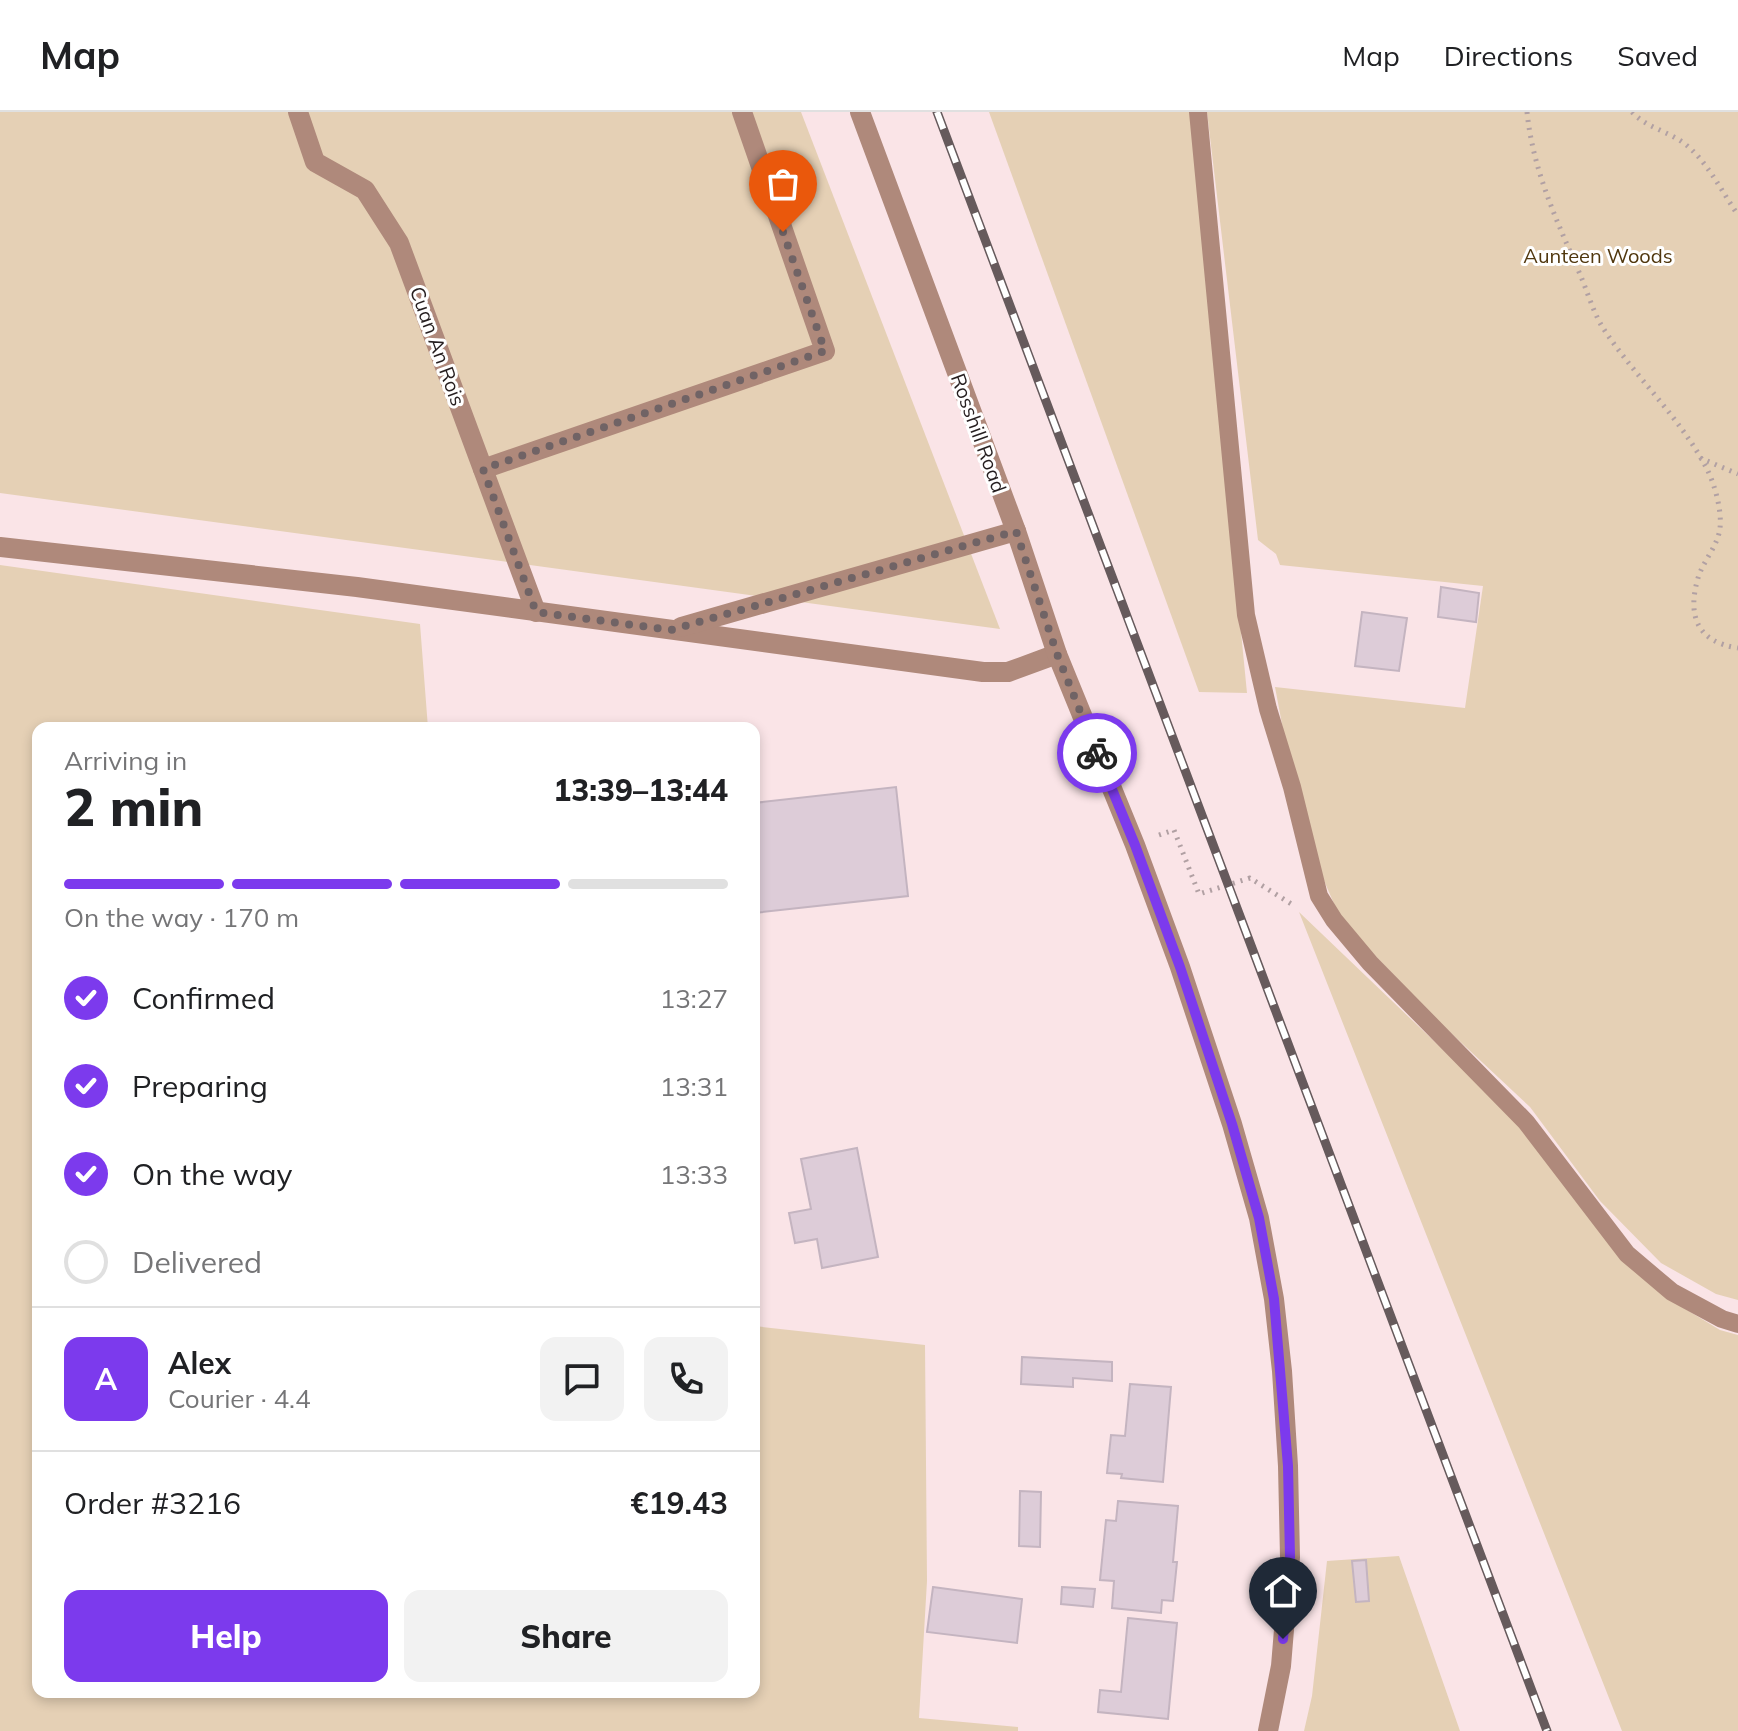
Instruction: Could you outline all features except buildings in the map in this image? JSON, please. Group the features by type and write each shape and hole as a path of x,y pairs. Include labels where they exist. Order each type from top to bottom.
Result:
{"street":[{"name":"Cuan An Rois","path":"298,112 315,162 365,190 399,243 536,612"},
{"path":"483,469 825,351 742,112"},
{"name":"Rosshill Road","path":"860,112 1016,531 1057,654 1135,845 1232,1124 1259,1218 1274,1299 1288,1466 1290,1557 1281,1666 1268,1731"},
{"path":"671,630 1016,531"},
{"path":"0,547 357,587 983,672 1008,672 1057,654"}],"lane":[{"path":"1198,112 1246,615 1319,896 1334,920 1370,963 1526,1122 1627,1254 1672,1292 1722,1319 1738,1324"}],"path":[{"path":"1527,112 1529,139 1542,187 1602,326 1667,409 1708,471 1720,518 1720,532 1698,579 1695,624 1710,639 1723,646 1738,648"},
{"path":"1632,112 1642,123 1685,144 1698,157 1738,215"},
{"path":"1699,457 1738,474"},
{"path":"1135,845 1174,830 1199,894 1250,878 1291,905 1319,896"}],"green space":[{"path":"0,112 801,112 1000,629 0,493"},
{"path":"989,112 1190,112 1247,693 1199,692"},
{"name":"Aunteen Woods","path":"1207,112 1738,112 1738,1300 1716,1294 1661,1263 1600,1201 1530,1107 1437,1020 1341,920 1319,869 1285,740 1275,687 1465,708 1483,586 1280,565 1276,554 1258,540"},
{"path":"0,565 420,624 428,722 32,722 32,1698 760,1698 760,1327 925,1345 927,1581 919,1718 1018,1727 1018,1731 0,1731"},
{"path":"1299,912 1505,1109 1664,1296 1720,1330 1738,1335 1738,1731 1622,1731"},
{"path":"1399,1556 1460,1731 1304,1731 1312,1696 1327,1561"}],"railway":[{"path":"937,112 1547,1731"}],"way so far":[{"path":"783,232 825,351 483,469 536,612 671,630 1016,531 1057,654 1097,753"}],"route":[{"path":"1097,753 1180,967 1232,1124 1259,1218 1274,1299 1288,1466 1290,1557 1283,1639"}]}
